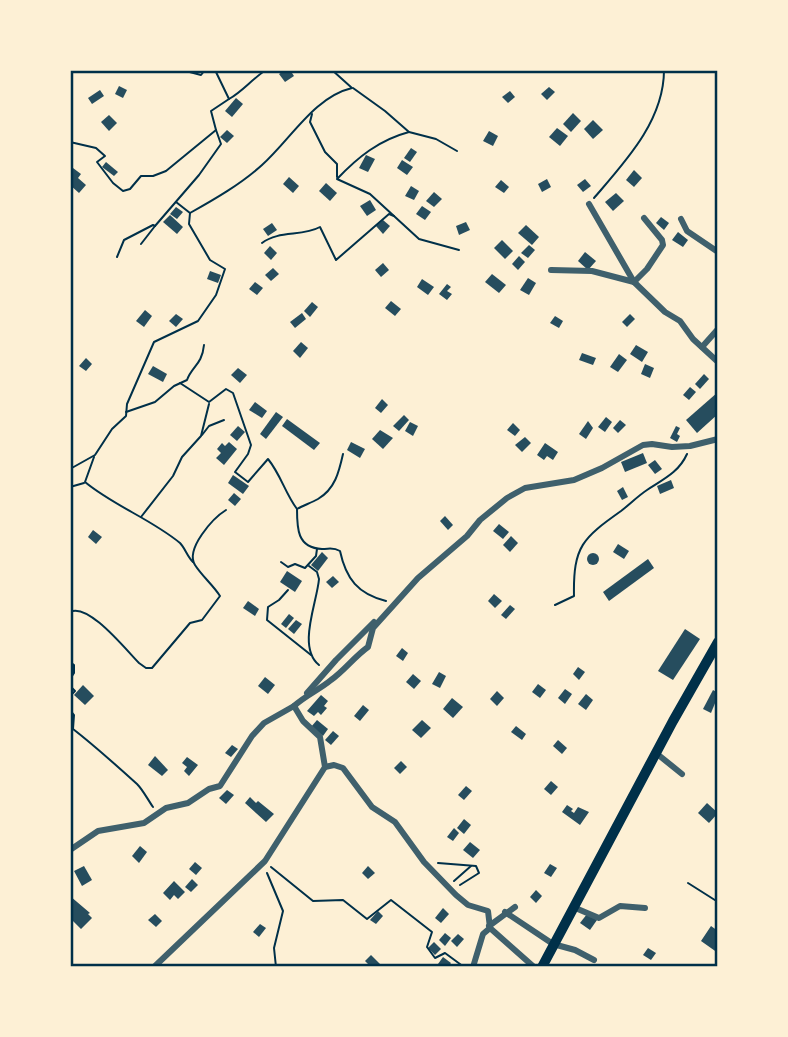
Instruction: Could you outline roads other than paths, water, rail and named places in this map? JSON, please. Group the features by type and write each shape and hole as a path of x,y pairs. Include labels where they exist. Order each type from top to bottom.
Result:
{"main road":[{"path":"542,967 718,642"}],"street":[{"path":"589,204 635,282 665,312 680,320 693,339 718,362"},
{"path":"635,282 663,245 644,218"},
{"path":"681,219 687,231 718,252"},
{"path":"551,270 592,271 635,282"},
{"path":"702,347 718,329"},
{"path":"304,697 332,680 368,647 373,628 418,578 507,498 525,488 574,480 643,445 690,446 718,439"},
{"path":"70,850 98,831 144,823 166,808 188,803 209,789 220,786 252,736 264,723 295,706 326,670 396,603"},
{"path":"154,967 265,861 325,767 320,737 303,721 295,706"},
{"path":"656,753 682,774"},
{"path":"325,767 334,765 343,768 372,807 396,822 427,864 468,905 488,911 489,927 534,967"},
{"path":"573,907 599,918 620,906 645,908"},
{"path":"473,967 483,934 505,912 514,907"},
{"path":"505,912 553,944 575,950 594,960"}]}
